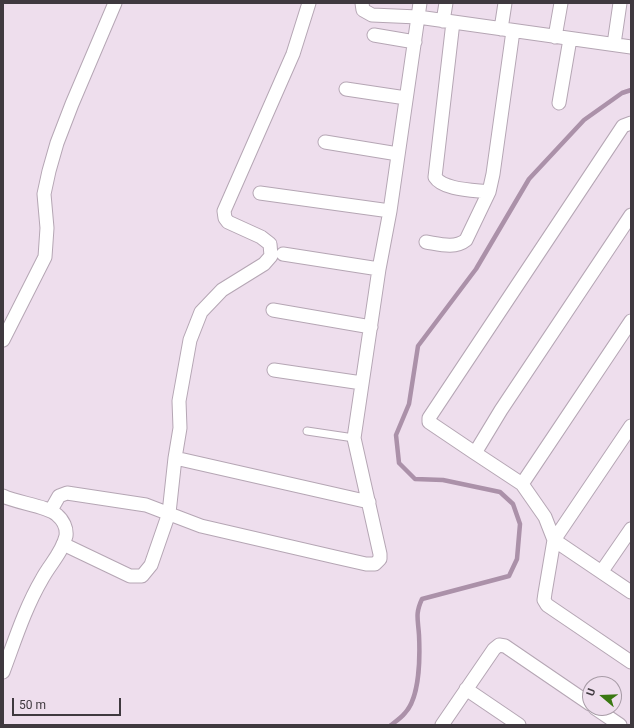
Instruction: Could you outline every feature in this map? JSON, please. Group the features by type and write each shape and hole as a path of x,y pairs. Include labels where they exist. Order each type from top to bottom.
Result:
{"street":[{"path":"3,340 45,257 47,228 44,194 49,171 72,104 116,3"},
{"path":"64,544 130,576 142,576 152,565 169,513 180,428 180,387 190,340 201,312 222,290 264,264 270,256 270,244 262,237 228,222 225,218 224,211 293,54 309,3"},
{"path":"362,3 363,10 372,15 418,17 631,47"},
{"path":"51,510 59,496 67,493 146,505 209,527 366,564 375,564 380,559 369,502 354,438 379,269 390,211 420,3"},
{"path":"446,3 448,21 435,177 438,182 444,185 489,192"},
{"path":"426,242 460,245 466,240 489,192 493,174 507,30 505,3"},
{"path":"555,37 561,3"},
{"path":"614,44 620,3"},
{"path":"374,35 415,42"},
{"path":"559,103 570,39"},
{"path":"346,89 406,98"},
{"path":"631,123 623,126 428,420 522,484 545,517 554,540 631,592"},
{"path":"325,142 398,154"},
{"path":"260,193 390,211"},
{"path":"475,453 501,410 631,215"},
{"path":"283,254 379,269"},
{"path":"273,310 371,327"},
{"path":"522,484 631,321"},
{"path":"274,370 362,383"},
{"path":"631,426 554,540 544,600 547,605 631,662"},
{"path":"175,458 369,502"},
{"path":"3,496 22,503 51,510 66,526 64,544 53,564 42,577 30,602 3,672"},
{"path":"602,572 631,529"},
{"path":"442,725 466,689 499,645 505,646 582,699"},
{"path":"466,689 519,725"},
{"path":"607,716 620,725"}],"lane":[{"path":"307,431 354,438"}],"waterway":[{"path":"391,725 403,715 410,706 414,697 418,676 418,613 422,599 509,576 517,559 520,524 513,504 500,492 443,480 415,479 399,463 396,435 409,404 418,346 476,269 529,179 584,120 622,93 631,90"}]}
